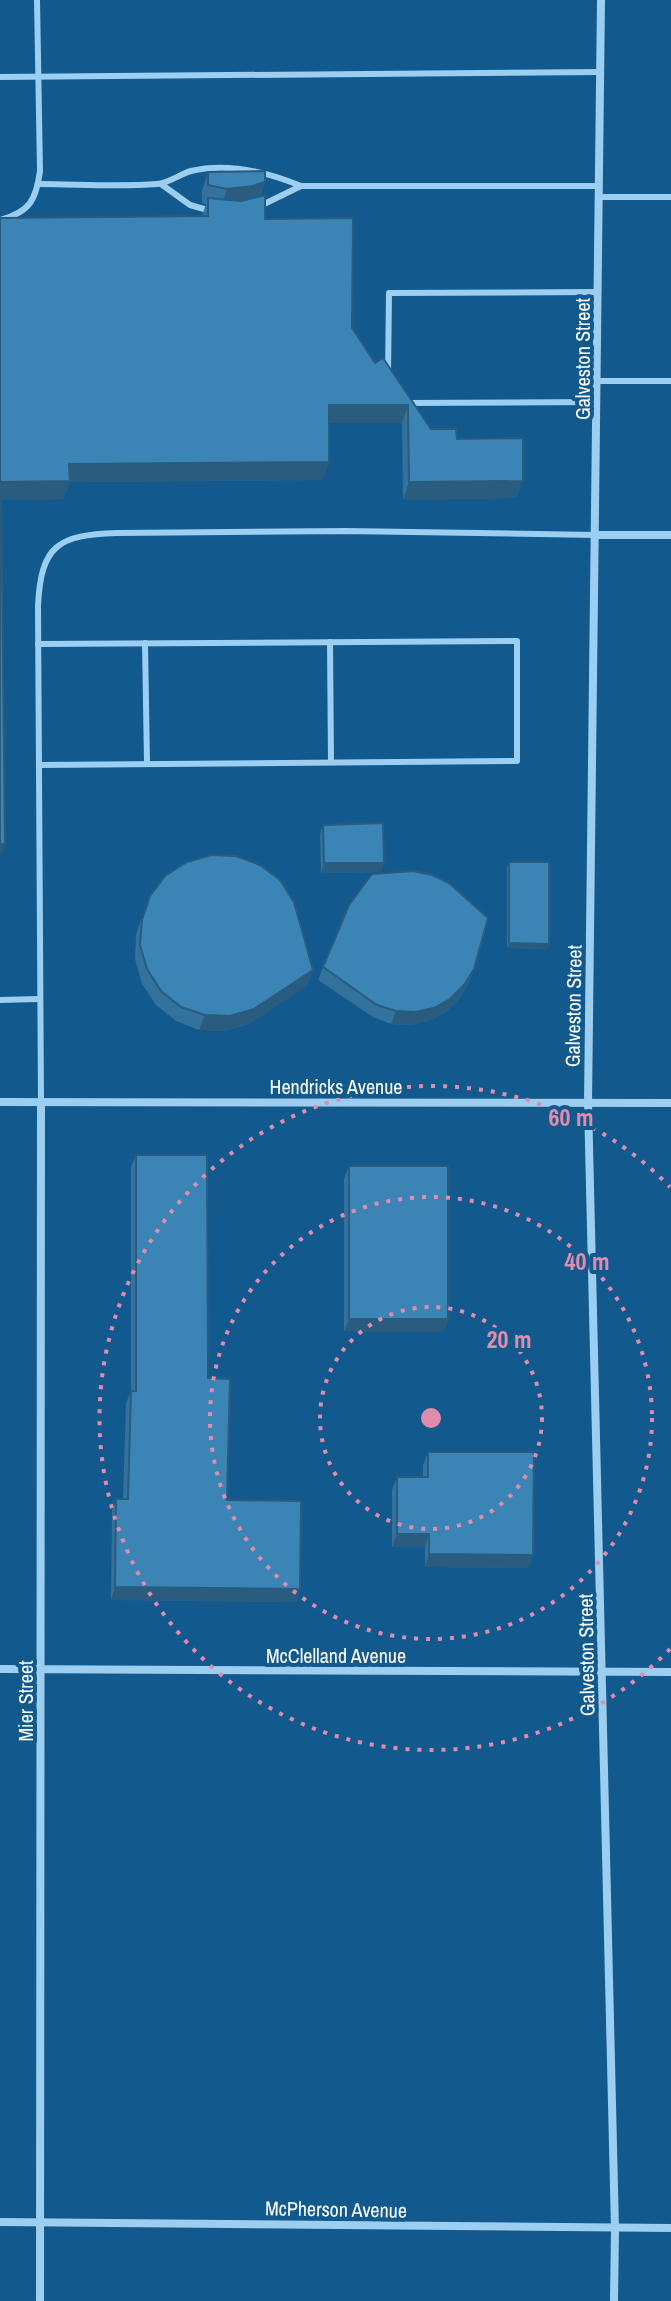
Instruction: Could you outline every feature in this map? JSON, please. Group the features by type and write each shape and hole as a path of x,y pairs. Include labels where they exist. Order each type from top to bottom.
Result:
{"street":[{"name":"Galveston Street","path":"601,0 588,1103 603,1672 614,2301"},
{"path":"596,535 671,535"},
{"name":"Hendricks Avenue","path":"0,1102 671,1103"},
{"name":"Mier Street","path":"40,2301 41,1102"},
{"name":"McClelland Avenue","path":"0,1669 671,1672"},
{"name":"McPherson Avenue","path":"0,2222 671,2228"}],"lane":[{"path":"0,220 16,216 28,207 38,184 37,0"},
{"path":"0,77 600,72"},
{"path":"38,184 161,184 202,169 251,169 301,186 599,186"},
{"path":"161,184 190,205 207,211 222,211"},
{"path":"251,209 264,206 301,186"},
{"path":"599,197 671,197"},
{"path":"388,378 389,293 598,292"},
{"path":"597,381 671,381"},
{"path":"403,403 597,402"},
{"path":"41,1102 38,644 40,575 49,554 66,540 87,534 346,531 596,535"},
{"path":"38,644 517,641 517,761 39,765"},
{"path":"330,642 331,762"},
{"path":"145,643 147,763"},
{"path":"0,1000 39,999"}],"building":[{"path":"265,171 265,182 253,186 227,189 208,185 208,172"},
{"path":"265,195 265,219 353,218 352,328 375,363 383,358 431,429 456,429 457,439 523,438 523,481 409,482 408,405 329,405 329,462 69,464 70,481 1,482 5,844 0,844 0,218 208,216 208,198 241,201"},
{"path":"383,823 384,863 324,863 323,825"},
{"path":"211,855 236,856 260,865 280,880 294,902 313,970 254,1009 230,1016 205,1015 181,1007 161,991 147,969 140,945 142,920 150,896 165,876 187,862"},
{"path":"509,862 549,862 549,944 509,943"},
{"path":"413,871 449,883 488,918 474,969 464,985 450,999 434,1008 415,1012 396,1011 377,1005 323,967 349,905 372,874"},
{"path":"136,1155 207,1155 208,1378 230,1379 227,1500 301,1501 300,1589 115,1587 116,1499 128,1499 131,1391 136,1391"},
{"path":"349,1166 448,1166 448,1319 349,1319"},
{"path":"428,1452 534,1452 533,1555 429,1554 429,1534 397,1534 397,1477 428,1477"}]}
